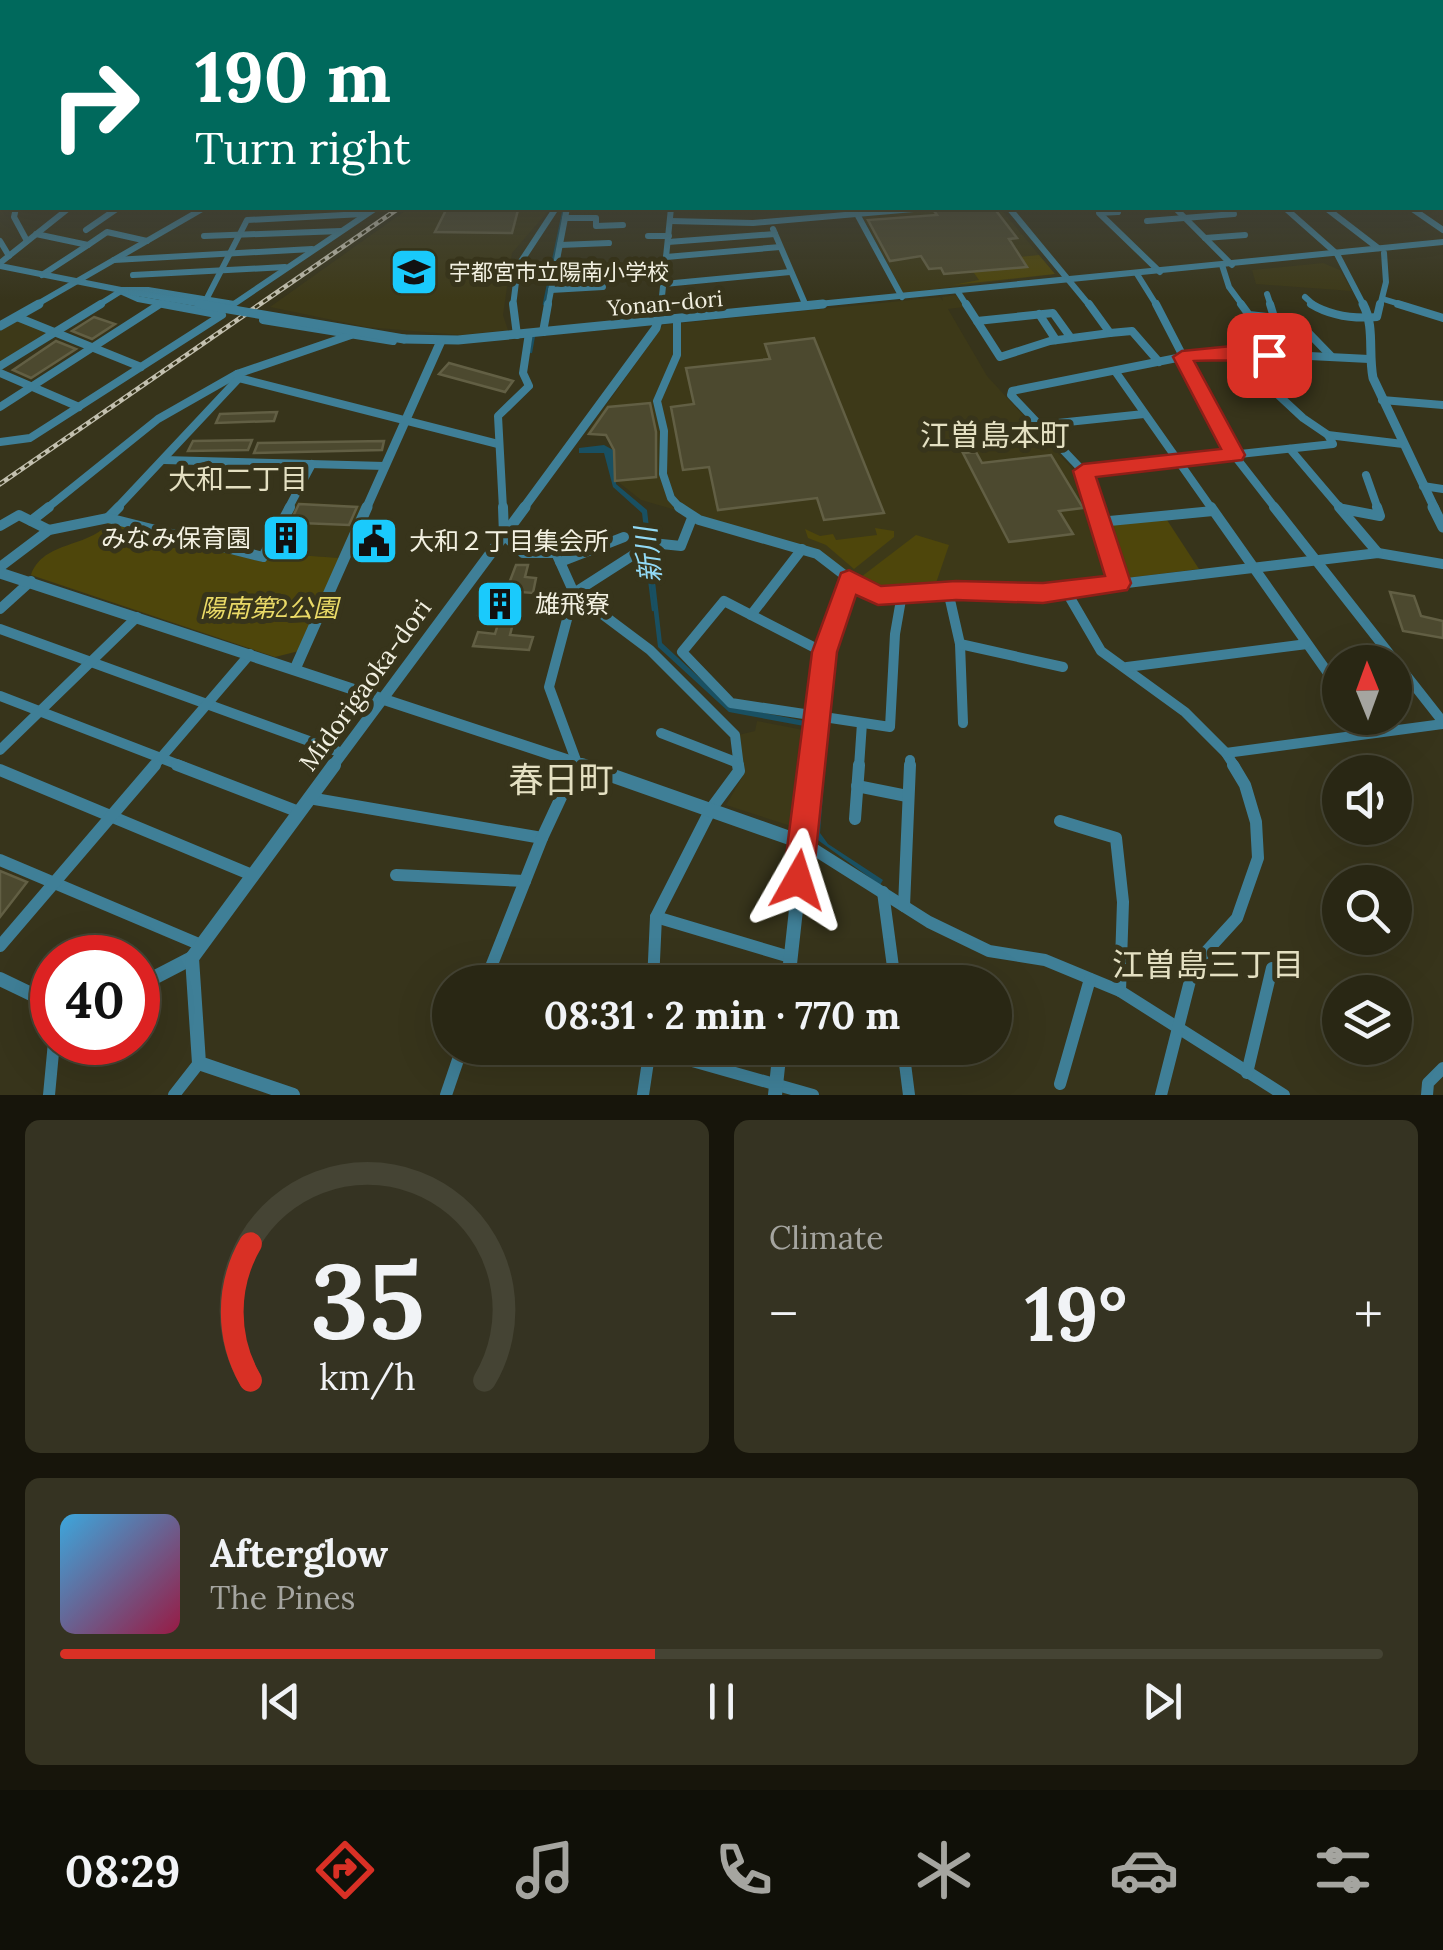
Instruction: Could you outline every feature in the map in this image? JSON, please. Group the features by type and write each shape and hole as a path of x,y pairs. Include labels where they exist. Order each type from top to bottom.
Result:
{"street":[{"path":"16,210 14,217 27,241"},
{"path":"0,265 66,210"},
{"path":"86,230 115,210"},
{"path":"0,326 200,210"},
{"path":"79,406 0,370 123,291 234,304 372,210"},
{"path":"554,210 522,250 510,299 523,334 523,373 529,386 498,416 504,535 523,553 556,553 574,593 650,650 735,735 739,771 712,809 656,916 654,965"},
{"path":"542,332 567,210"},
{"path":"660,321 671,210"},
{"path":"714,223 716,210"},
{"path":"670,221 770,222 903,210"},
{"path":"1011,210 1072,281 1110,333"},
{"path":"1177,210 1227,265 1229,287 1249,315 1296,320 1331,356"},
{"path":"1287,210 1337,254 1371,319 1369,359 1382,400 1443,527"},
{"path":"1305,298 1309,305 1321,310 1371,319 1377,317 1383,299 1381,251 1329,210"},
{"path":"1415,210 1443,230"},
{"path":"1118,212 1099,213 1160,272"},
{"path":"206,300 247,220 366,213"},
{"path":"858,214 902,297"},
{"path":"1147,221 1234,214"},
{"path":"565,218 596,218 596,226 624,226"},
{"path":"770,222 806,306"},
{"path":"204,236 341,230"},
{"path":"42,275 107,232 146,241"},
{"path":"36,234 88,245"},
{"path":"648,236 668,239 775,234"},
{"path":"1205,238 1246,235"},
{"path":"0,241 10,256"},
{"path":"560,245 609,244"},
{"name":"Yonan-dori","path":"0,265 123,291 404,339 441,341 1443,246"},
{"path":"666,258 780,247"},
{"path":"114,260 315,248"},
{"path":"556,266 602,264"},
{"path":"133,275 289,267"},
{"path":"628,273 665,272"},
{"path":"664,284 790,272"},
{"path":"1137,274 1164,317 1234,455 1443,722"},
{"path":"551,290 604,287"},
{"path":"1,442 30,438 222,315 123,291"},
{"path":"958,292 1000,357 1056,340 1132,331 1158,362"},
{"path":"1267,294 1274,317"},
{"path":"1383,299 1443,318"},
{"path":"0,408 161,303"},
{"path":"274,312 422,340"},
{"path":"977,321 1053,313 1072,338"},
{"path":"1039,314 1056,340"},
{"path":"17,316 141,367"},
{"path":"262,320 350,336 422,340"},
{"path":"677,320 677,355 656,401 664,431 663,474 671,498 692,518 817,554 870,594 1066,591 1378,553 1443,564"},
{"name":"Midorigaoka-dori","path":"196,952 660,321"},
{"path":"31,521 138,435 220,380 350,336"},
{"path":"295,669 441,341"},
{"path":"1119,583 1083,471 1011,395 1012,391 1182,357 1232,352 1369,359"},
{"path":"1083,471 1333,444 1328,435 1303,418 1232,352"},
{"path":"1115,371 1322,665"},
{"path":"238,376 498,444"},
{"path":"108,518 238,376"},
{"path":"1382,400 1443,406"},
{"path":"1039,424 1144,414"},
{"path":"1328,435 1403,444"},
{"path":"1290,449 1378,553"},
{"path":"164,460 385,466"},
{"path":"0,570 49,530 108,518 263,558 312,464"},
{"path":"1341,509 1380,516 1366,474"},
{"path":"1423,486 1443,489"},
{"path":"1099,522 1213,511"},
{"path":"0,526 19,515 49,530"},
{"path":"492,965 577,762 550,687 574,593 652,543 681,546 692,518"},
{"path":"560,562 624,537"},
{"path":"752,615 802,549"},
{"path":"0,570 577,762 801,842 904,906 989,951 1045,960 1120,991 1284,1095"},
{"path":"789,965 825,652 849,579"},
{"path":"0,609 31,581"},
{"path":"948,591 960,644 963,722"},
{"path":"1066,591 1101,651 1195,720 1226,754 1250,803 1258,858 1237,918 1194,965 1160,1095"},
{"path":"825,652 724,601 682,652 731,702 890,726 895,634 902,594"},
{"path":"0,750 137,617"},
{"path":"0,629 342,754"},
{"path":"960,644 1063,667"},
{"path":"1126,667 1307,644"},
{"path":"0,946 250,654"},
{"path":"0,696 300,812"},
{"path":"1412,726 1443,722"},
{"path":"855,818 862,723"},
{"path":"660,733 738,762"},
{"path":"1226,754 1350,735"},
{"path":"904,906 910,760"},
{"path":"0,770 252,875"},
{"path":"857,786 907,796"},
{"path":"309,798 542,838"},
{"path":"1060,821 1116,838 1123,902 1120,991"},
{"path":"0,860 196,952"},
{"path":"396,875 525,881"},
{"path":"884,892 893,965"},
{"path":"656,916 790,957"},
{"path":"160,973 196,952"},
{"path":"174,1095 198,1064 196,952"},
{"path":"1247,1073 1272,968"},
{"path":"0,979 30,993"},
{"path":"1060,1084 1090,979"},
{"path":"198,1064 293,1095"},
{"path":"49,1095 52,1065"},
{"path":"446,1095 456,1065"},
{"path":"643,1095 647,1065"},
{"path":"702,1065 776,1089 813,1095"},
{"path":"905,1065 909,1095"},
{"path":"1427,1095 1428,1083 1443,1068"}],"shaded area":[{"name":"宇都宮市立陽南小学校","path":"406,210 549,210 512,253 503,315 508,330 460,335 366,327 270,307"},
{"path":"909,210 1002,210 1055,274 903,293 862,215"},
{"path":"1323,263 1340,270 1352,291 1256,284 1252,270"},
{"path":"956,295 964,307 948,309 987,376 1081,478 1111,576 1107,579 1045,589 884,593 869,588 819,551 641,500 617,481 606,435 586,434 663,325 940,297 943,301 942,297"},
{"path":"19,319 49,331 0,363 0,331"},
{"path":"294,502 362,506 340,558 268,553"},
{"path":"757,721 804,730 794,827 726,805 743,776 738,735 755,731"}],"green space":[{"path":"1039,255 1055,274 953,285 979,280 974,273 961,273 1026,267 1019,257"},
{"path":"1167,520 1199,569 1127,578 1107,529 1111,525"},
{"name":"陽南第2公園","path":"109,522 263,562 268,553 340,558 299,651 275,657 31,575 46,556 91,536"},
{"path":"875,528 894,531 894,537 854,569 826,545 808,538 805,529 820,536 833,534 836,540 877,535"},
{"path":"916,535 949,545 935,586 884,593 861,582 861,577"}],"water":[{"path":"604,445 615,451 616,484 647,510 662,643 730,706 805,721 804,726 729,712 658,647 642,513 613,487 604,453 579,453 579,448"},
{"path":"821,742 827,743 820,833 828,844 883,880 880,885 815,838 812,825"}],"building":[{"path":"446,210 518,210 512,233 435,232"},
{"path":"933,210 996,210 1017,238 1009,239 1027,267 944,274 941,268 929,269 921,256 890,261 868,220 937,215"},
{"path":"94,317 115,324 92,339 72,331"},
{"path":"814,338 884,513 824,520 817,498 718,510 709,467 683,470 671,407 694,404 686,368 770,359 765,344"},
{"path":"56,341 76,349 31,378 13,370"},
{"path":"449,363 513,381 505,392 439,374"},
{"path":"650,403 656,432 656,477 615,481 614,450 606,435 589,434 608,407"},
{"path":"277,412 274,421 216,423 220,414"},
{"path":"252,440 248,450 188,451 193,441"},
{"path":"384,441 382,450 254,453 258,443"},
{"path":"976,452 982,463 1051,455 1083,508 1059,511 1073,534 1009,542 963,453"},
{"name":"みなみ保育園","path":"299,504 357,507 349,525 301,523 287,552 276,551"},
{"name":"雄飛寮","path":"516,565 528,565 525,577 536,578 533,593 521,592 510,635 533,637 529,650 473,646 478,632 495,634 500,617 478,615 489,585 508,586"},
{"path":"1390,592 1414,596 1421,616 1443,621 1443,638 1403,631"},
{"path":"0,871 27,882 0,917"}],"waterway":[{"name":"新川","path":"544,304 564,210"},
{"name":"新川","path":"531,352 534,335"},
{"name":"新川","path":"649,578 653,610"}],"railway":[{"path":"0,484 396,210"}],"place":[{"name":"宇都宮市立陽南小学校","path":"414,272"},
{"name":"みなみ保育園","path":"286,538"},
{"name":"大和２丁目集会所","path":"374,541"},
{"name":"雄飛寮","path":"500,604"}],"district":[{"name":"江曽島本町","path":"995,436"},
{"name":"大和二丁目","path":"238,479"},
{"name":"春日町","path":"561,780"},
{"name":"江曽島三丁目","path":"1208,965"}],"route":[{"path":"798,880 825,652 849,579 878,596 956,590 1043,593 1119,583 1083,471 1234,455 1182,357 1232,352 1269,355"}]}
